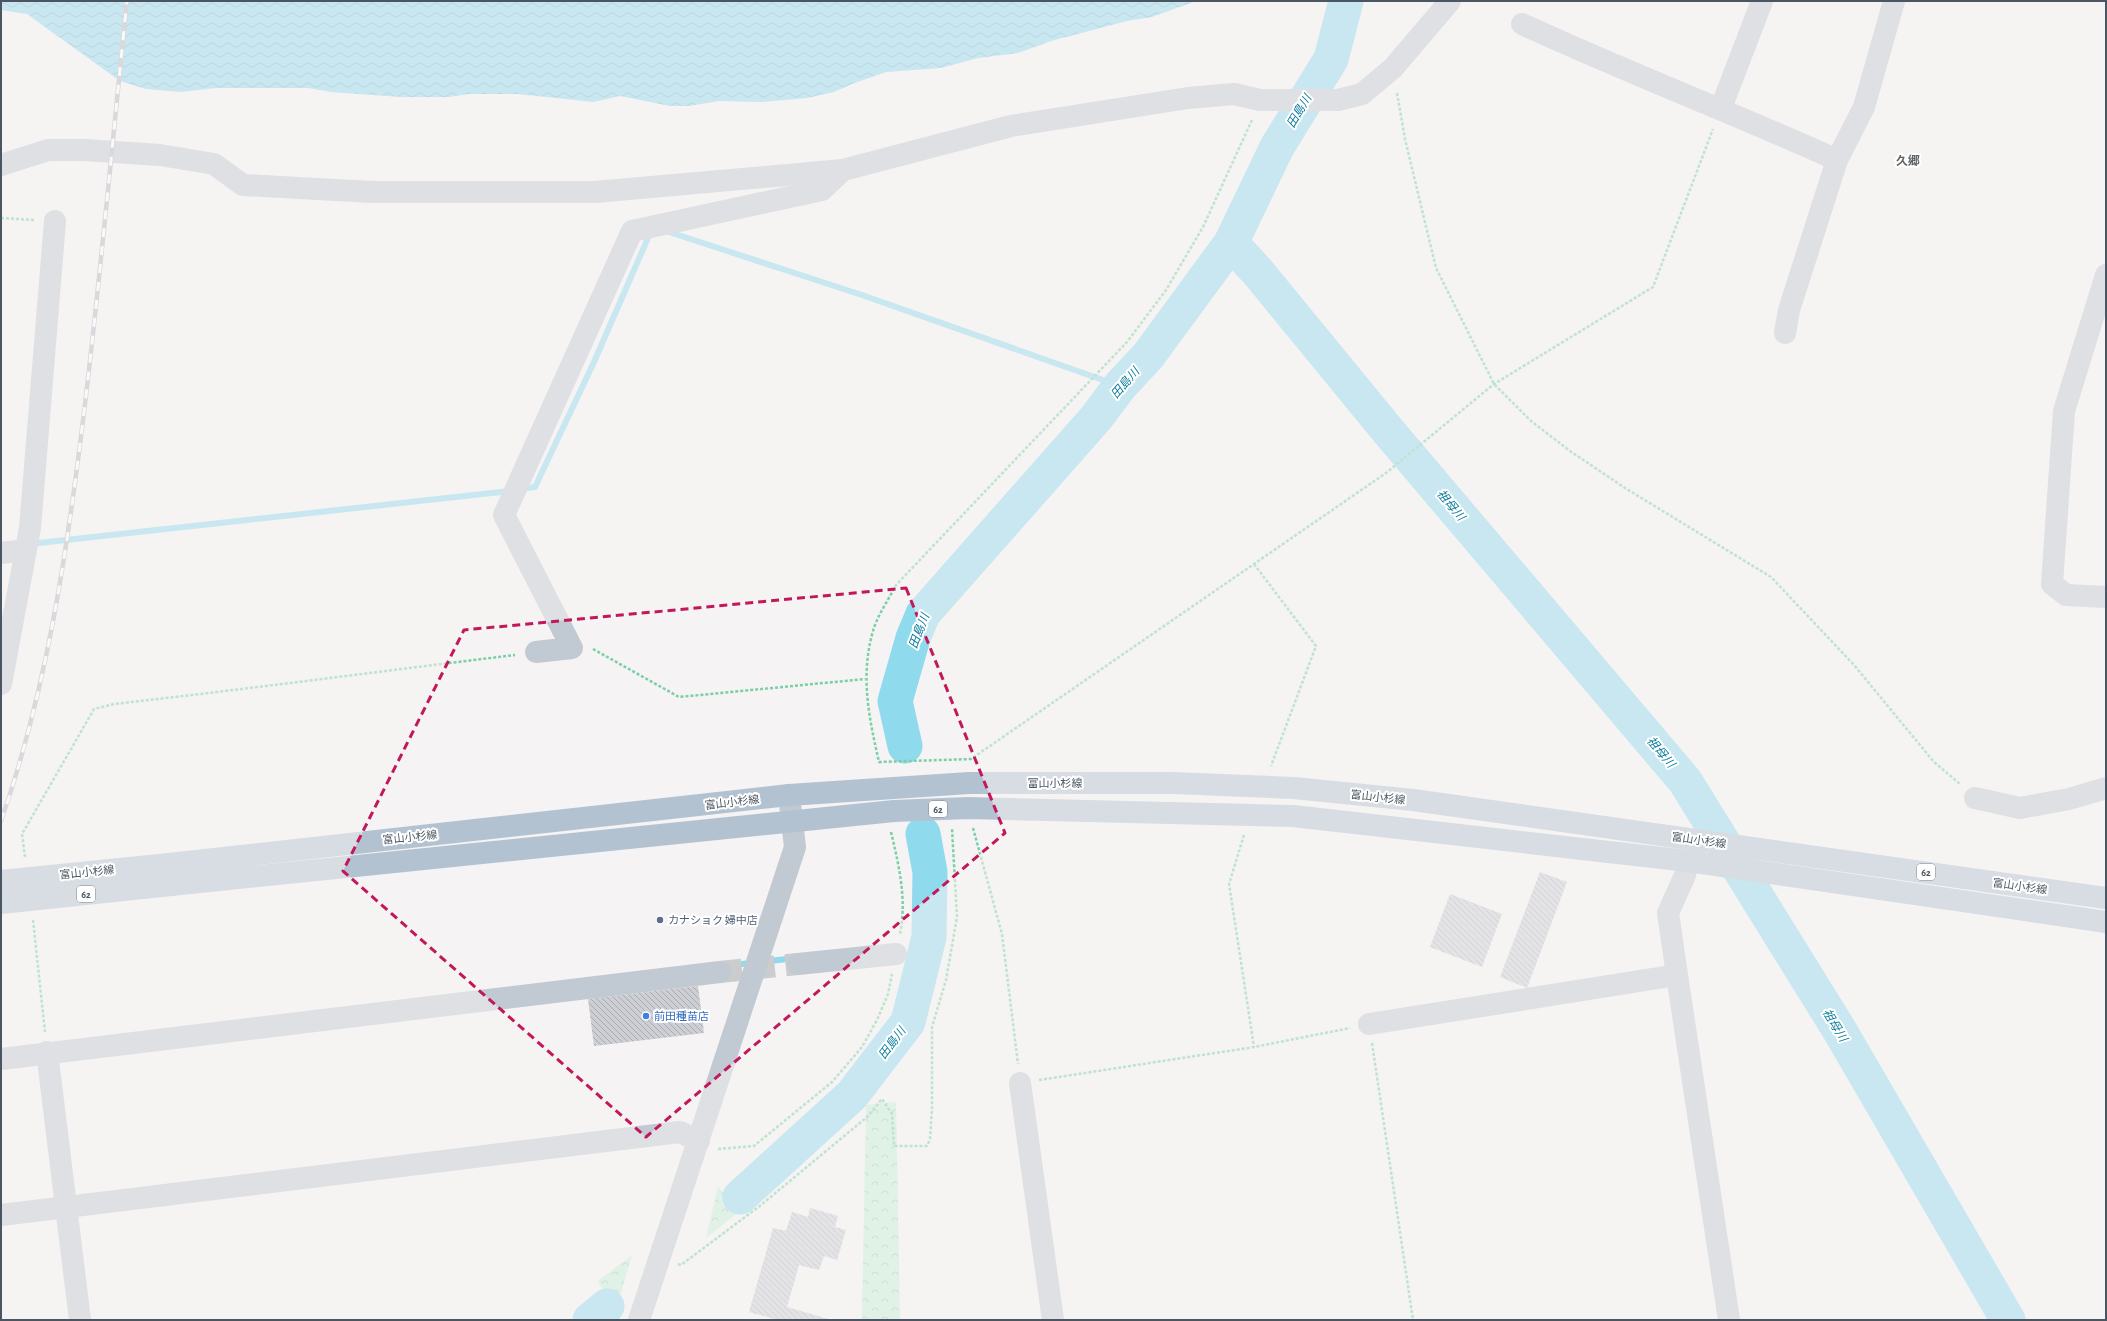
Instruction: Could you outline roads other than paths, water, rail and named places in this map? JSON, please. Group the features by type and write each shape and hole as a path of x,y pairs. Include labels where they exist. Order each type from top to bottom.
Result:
{"main road":[{"name":"富山小杉線","path":"1,881 169,864 789,795 969,783 1173,783 1294,788 1413,800 2106,898"},
{"name":"富山小杉線","path":"1,903 793,823 887,812 959,808 1293,816 1697,863 2106,922"}],"street":[{"path":"1,165 48,150 85,150 153,155 214,164 243,185 379,192 595,192 843,170 1011,126 1188,98 1234,94 1260,100 1338,100 1362,94 1393,68 1450,1"},
{"path":"1721,108 1762,1"},
{"path":"1785,333 1789,310 1837,160 1864,107 1894,1"},
{"path":"1522,24 1587,54 1721,108 1837,160"},
{"path":"536,652 572,648 504,515 632,231 822,190 843,170"},
{"path":"1,684 31,520 54,221"},
{"path":"2106,275 2064,411 2052,584 2066,595 2106,597"},
{"path":"1,553 26,550"},
{"path":"1975,798 2020,808 2069,799 2106,788"},
{"path":"639,1320 795,847 789,795"},
{"path":"1697,863 1685,875 1668,913 1730,1320"},
{"path":"798,964 896,954"},
{"path":"1,1059 47,1052 720,972"},
{"path":"1369,1024 1677,975"},
{"path":"47,1052 80,1320"},
{"path":"1020,1083 1053,1320"},
{"path":"1,1215 680,1132 699,1141"}],"water":[{"path":"1,1 1196,1 1152,17 1127,21 1051,41 1018,53 978,58 941,68 886,72 834,92 807,98 762,102 719,101 689,106 670,106 620,96 593,102 518,94 468,94 449,97 401,97 331,92 308,88 216,88 180,92 146,89 120,81 27,14 1,10"}],"waterway":[{"name":"田島川","path":"905,746 895,701 913,638 923,614 1096,418 1120,386 1148,356 1231,243 1277,147 1331,59 1346,1"},
{"path":"521,489 535,487 594,362 651,231"},
{"path":"666,231 862,295 1120,386"},
{"name":"祖母川","path":"1231,243 1257,271 1389,432 1685,781 1840,1031 2008,1320"},
{"path":"30,544 510,491"},
{"name":"田島川","path":"740,1197 852,1095 908,1022 929,937 930,872 923,834"},
{"path":"761,962 796,958"},
{"path":"721,966 752,963"},
{"name":"田島川","path":"590,1320 607,1306"}],"tunnel":[{"path":"720,972 798,964"}],"railway":[{"path":"1,821 32,719 44,667 71,510 91,354 127,1"}],"place":[{"name":"カナショク 婦中店","path":"660,920"},
{"name":"前田種苗店","path":"646,1016"}],"district":[{"name":"久郷","path":"1908,161"}]}
